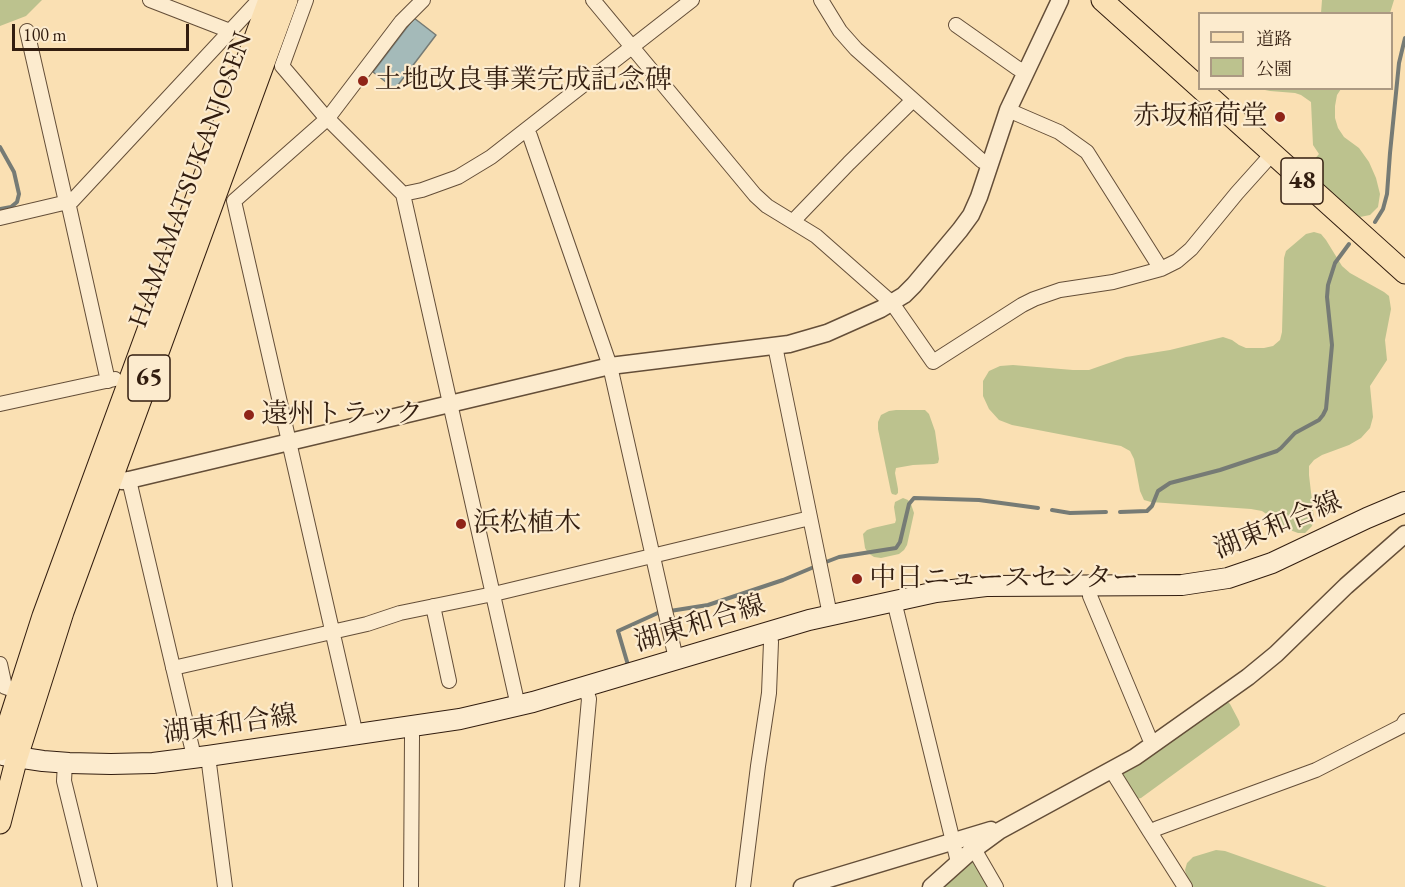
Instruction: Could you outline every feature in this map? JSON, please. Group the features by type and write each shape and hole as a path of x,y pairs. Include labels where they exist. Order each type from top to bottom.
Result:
{"main road":[{"name":"48","path":"1102,0 1198,86"},
{"name":"HAMAMATSUKANJOSEN","path":"0,823 6,754 19,692 118,382 280,3"},
{"name":"HAMAMATSUKANJOSEN","path":"6,754 120,479 280,3"},
{"name":"48","path":"1202,90 1405,273"},
{"name":"湖東和合線","path":"6,754 65,763 132,764 200,757 460,719 518,706 830,615 936,592 969,587 1182,585 1228,578 1272,563 1405,502"}],"street":[{"path":"150,0 230,31"},
{"path":"356,735 234,201 328,118 401,22 423,0"},
{"path":"593,0 755,195 767,206 822,241 892,303 933,362 1034,299 1060,290 1104,284 1161,269 1177,261 1191,249 1272,154"},
{"path":"403,194 458,177 491,157 692,0"},
{"path":"821,0 847,40 982,161 990,164"},
{"path":"225,887 200,757 192,748 173,668 120,479 289,442 610,366 775,346 814,337 892,303 914,285 966,223 976,206 1008,110 1060,0"},
{"path":"0,218 72,201 230,31 280,3 282,66 328,118 403,194 518,706"},
{"path":"956,25 1026,72"},
{"path":"0,404 118,382 67,202 27,31"},
{"path":"794,222 849,163 914,100"},
{"path":"1008,110 1059,132 1087,152 1161,269"},
{"path":"526,130 610,366 676,659"},
{"path":"775,346 830,615"},
{"path":"173,668 810,518"},
{"path":"930,887 974,849 1010,825 1112,771 1154,744 1267,662 1346,586 1405,534"},
{"path":"1090,585 1090,596 1149,737 1154,744"},
{"path":"894,601 958,862"},
{"path":"433,606 449,681"},
{"path":"743,887 769,693 771,642 768,632"},
{"path":"0,664 5,687 19,692"},
{"path":"572,887 589,699 585,687"},
{"path":"1150,832 1316,770 1404,725"},
{"path":"411,727 411,887"},
{"path":"65,763 64,781 90,887"},
{"path":"1112,771 1185,887"},
{"path":"802,887 1010,825"},
{"path":"974,849 996,887"}],"green space":[{"path":"0,0 42,0 26,16 0,26"},
{"path":"1322,0 1394,0 1390,12 1321,12"},
{"path":"1265,90 1340,90 1335,106 1338,128 1344,137 1359,148 1369,162 1380,194 1378,207 1370,215 1360,217 1351,215 1304,171 1319,154 1313,145 1311,102 1295,93"},
{"path":"1314,232 1321,234 1342,266 1350,273 1389,296 1391,309 1385,340 1387,360 1370,386 1373,417 1370,428 1361,438 1322,455 1309,466 1314,518 1312,526 1305,533 1290,530 1262,511 1144,500 1130,451 1121,446 1012,425 999,420 989,409 983,396 983,381 989,371 1000,366 1089,370 1126,357 1170,350 1223,337 1246,348 1273,346 1280,340 1282,332 1286,251 1306,234"},
{"path":"896,410 925,410 929,414 935,431 939,459 938,463 934,464 896,468 898,493 896,495 891,492 878,422 881,415"},
{"path":"903,498 911,504 914,513 907,545 899,554 881,558 874,557 865,548 863,534 867,530 895,523 895,502"},
{"path":"1227,701 1240,725 1137,799 1121,774"},
{"path":"1216,850 1225,851 1327,887 1193,887 1185,870 1187,863 1193,857"},
{"path":"975,856 992,887 940,887"}],"shaded area":[{"path":"414,18 436,35 395,89 373,72"}],"waterway":[{"path":"1375,222 1383,209 1387,194 1399,63 1405,38"},
{"path":"0,147 14,172 19,194 17,202 11,207 0,209"},
{"path":"1120,512 1147,511 1152,506 1158,491 1170,483 1220,470 1277,451 1295,433 1319,420 1326,409 1332,345 1328,285 1335,263 1349,244"},
{"path":"826,562 839,557 896,548 900,542 909,504 914,498 979,500 1038,508"},
{"path":"1052,510 1070,513 1106,512"},
{"path":"670,611 708,605 814,567"},
{"path":"626,665 628,665 618,631 660,612"}],"place":[{"name":"土地改良事業完成記念碑","path":"363,81"},
{"name":"赤坂稲荷堂","path":"1280,117"},
{"name":"遠州トラック","path":"249,415"},
{"name":"浜松植木","path":"461,524"},
{"name":"中日ニュースセンター","path":"857,579"}]}
